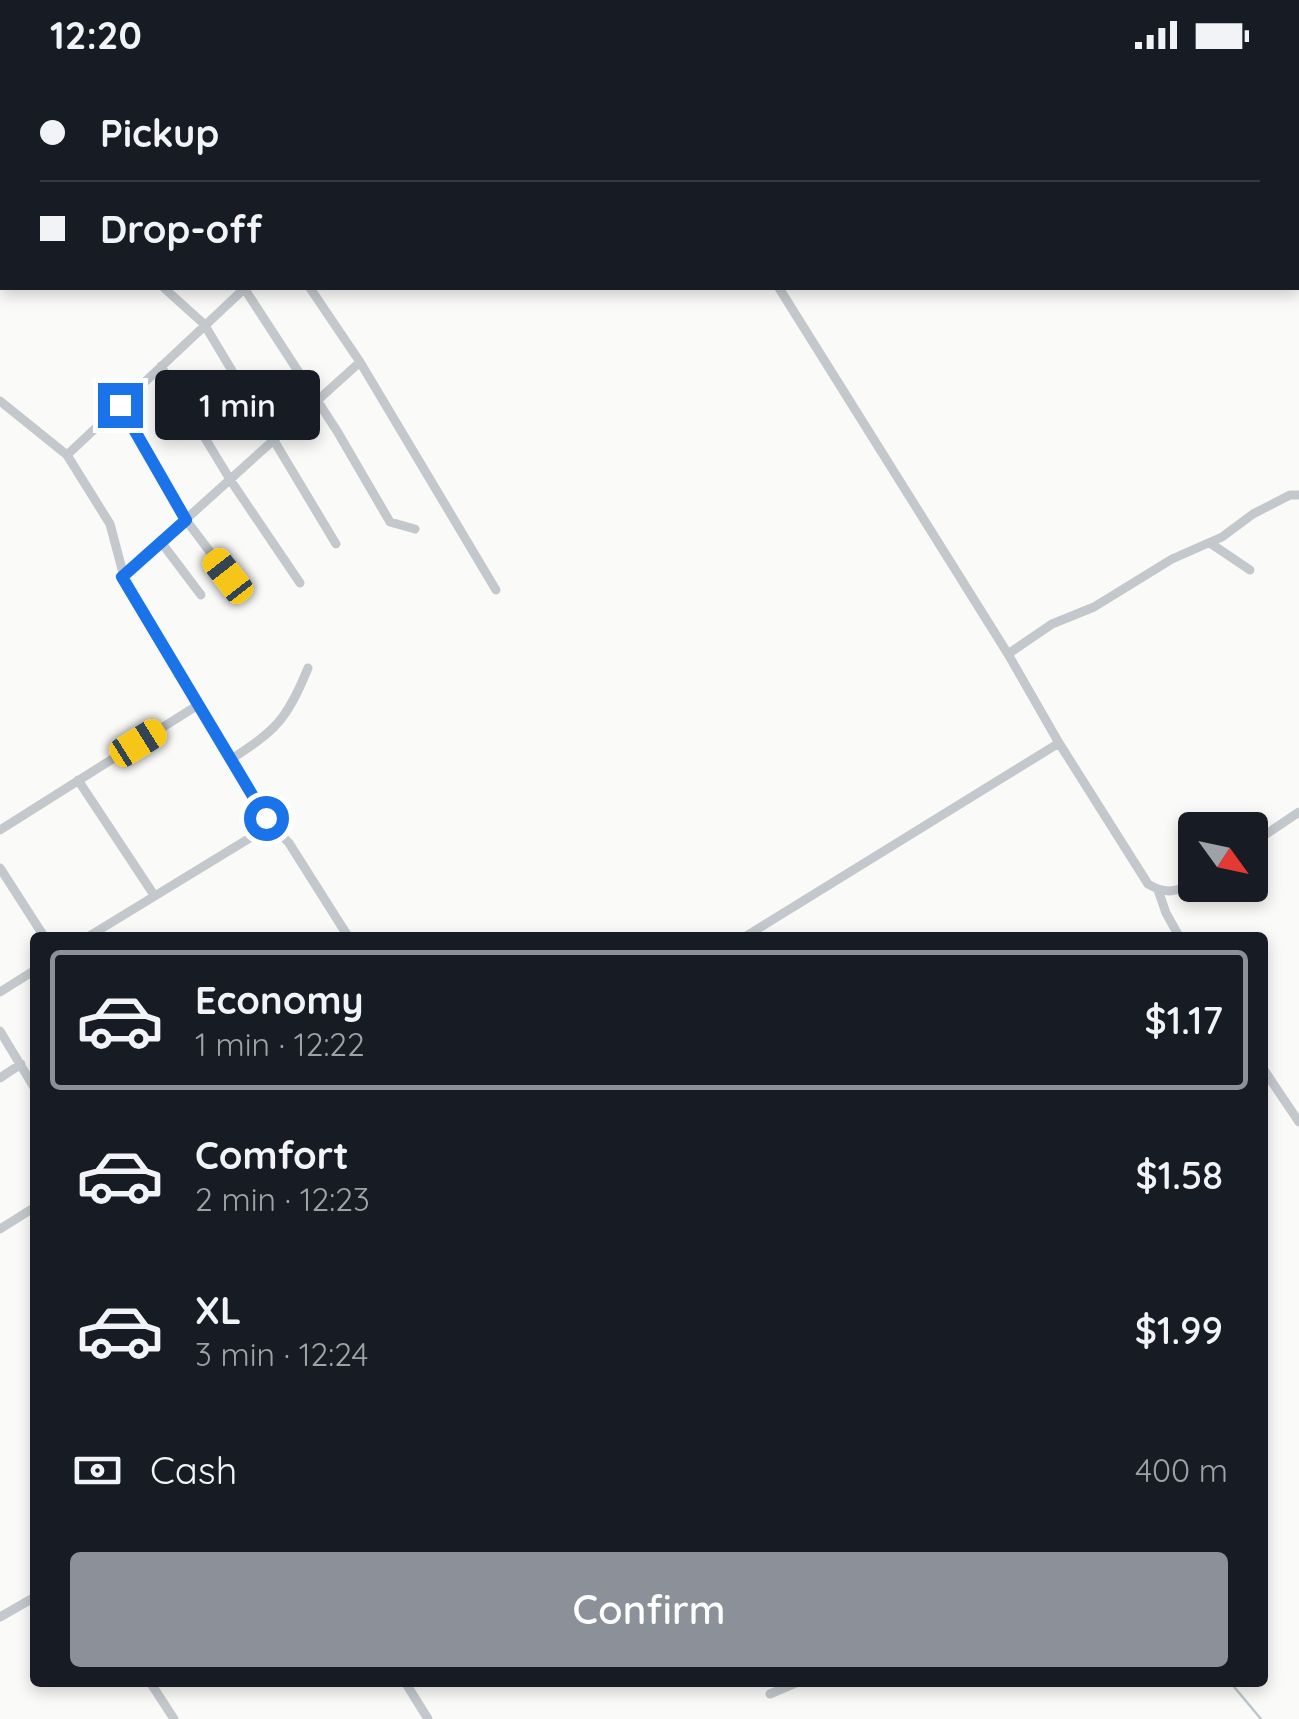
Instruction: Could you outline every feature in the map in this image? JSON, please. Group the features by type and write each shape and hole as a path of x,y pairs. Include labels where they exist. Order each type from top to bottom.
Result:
{"street":[{"path":"166,290 204,324 336,544"},
{"path":"67,454 242,290"},
{"path":"245,290 390,522 415,530"},
{"path":"311,290 360,362 496,590"},
{"path":"780,290 1139,871 1158,890 1178,890"},
{"path":"122,577 360,362"},
{"path":"161,366 300,583"},
{"path":"0,401 67,454 110,524 122,577 230,760 345,932"},
{"path":"120,405 186,520 241,593"},
{"path":"1008,654 1052,624 1094,607 1158,567 1210,543 1253,514 1290,495 1299,495"},
{"path":"161,542 201,594"},
{"path":"1210,543 1250,570"},
{"path":"230,760 280,724 308,668"},
{"path":"0,830 198,705"},
{"path":"753,932 1059,743"},
{"path":"78,780 154,895"},
{"path":"1268,833 1299,812"},
{"path":"95,932 271,825"},
{"path":"0,868 40,932"},
{"path":"1158,890 1177,932"},
{"path":"0,992 30,973"},
{"path":"0,1031 30,1081"},
{"path":"0,1078 21,1064"},
{"path":"1268,1076 1299,1122"},
{"path":"0,1229 30,1210"},
{"path":"0,1617 30,1600"},
{"path":"153,1687 174,1719"},
{"path":"408,1687 428,1719"},
{"path":"770,1694 786,1687"}],"waterway":[{"path":"1234,1687 1261,1719"}],"route":[{"path":"120,405 186,520 122,577 266,818"}]}
